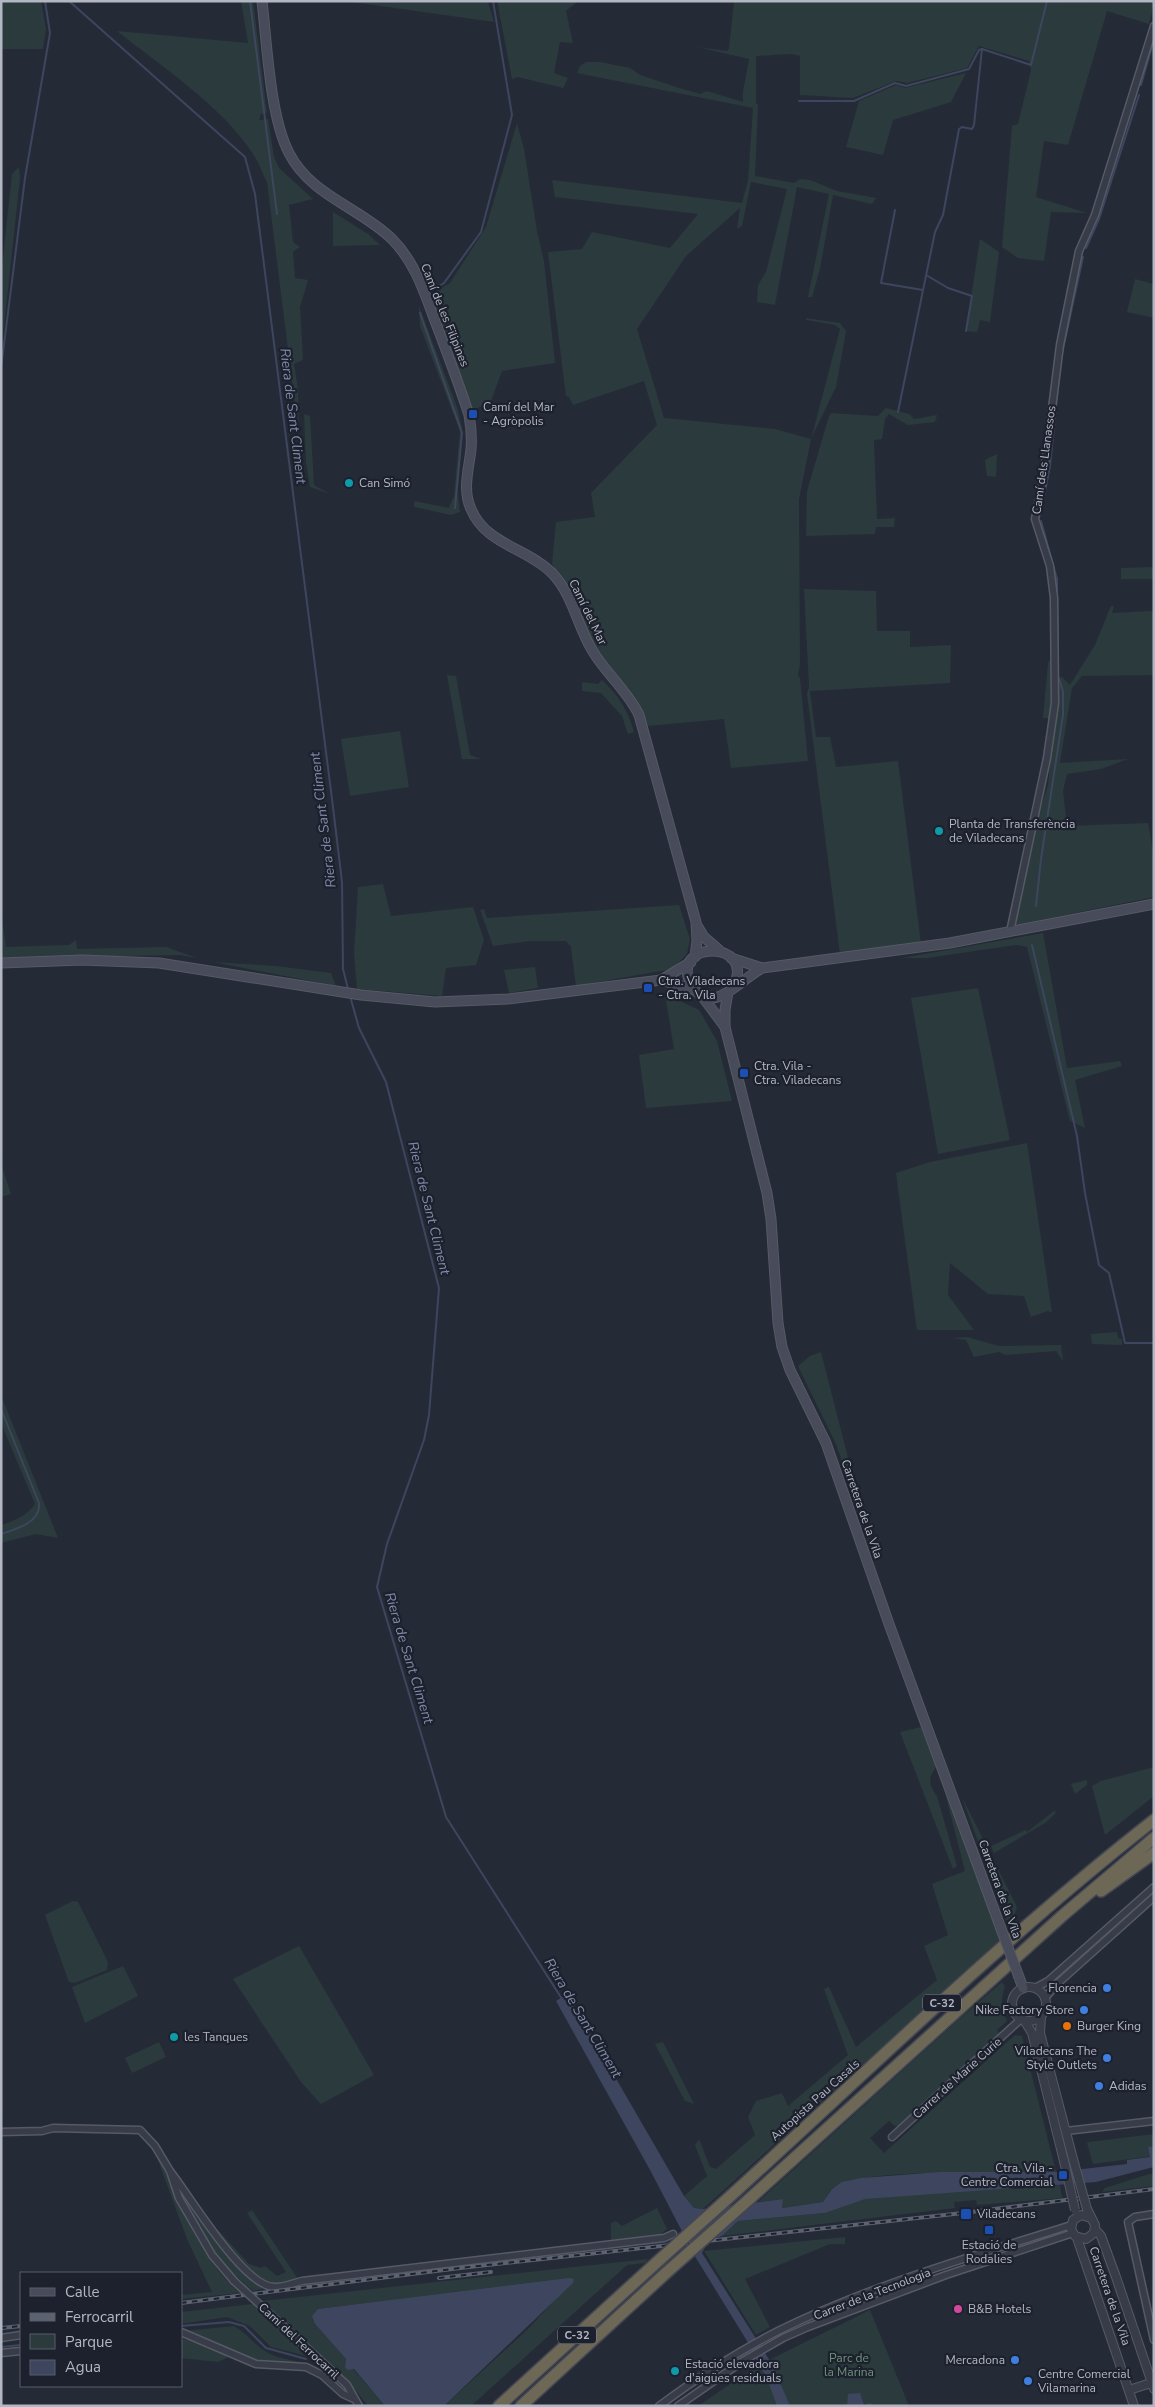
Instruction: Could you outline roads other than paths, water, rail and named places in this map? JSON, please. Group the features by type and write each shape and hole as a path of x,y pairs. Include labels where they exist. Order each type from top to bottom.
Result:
{"highway":[{"name":"Autopista Pau Casals","path":"499,2406 991,1958 1073,1886 1154,1820"},
{"name":"C-32","path":"521,2406 1062,1916 1154,1838"},
{"path":"1062,1916 1154,1853"}],"main road":[{"name":"Camí de les Filipines","path":"262,1 277,120 289,154 312,184 382,231 407,256 421,284 457,378 471,426"},
{"name":"Camí del Mar","path":"471,426 471,448 466,489 472,513 487,532 532,557 558,580 568,595 591,649 635,706 642,724 696,922 697,941 693,959"},
{"path":"661,980 705,950 719,950 731,958 762,968 933,946 1154,904"},
{"name":"Camí del Mar","path":"696,922 704,937 719,950"},
{"path":"725,1027 725,1007 737,974 731,958"},
{"path":"693,959 688,978 725,1027"},
{"path":"1,963 82,960 139,962 206,969 361,995 418,1001 473,1002 661,980 715,998 762,968"},
{"name":"Carretera de la Vila","path":"725,1027 758,1152 768,1201 779,1334 785,1357 829,1449 895,1643 1023,1988"}],"street":[{"name":"Camí dels Llanassos","path":"1010,932 1047,758 1055,703 1054,598 1050,566 1035,519 1043,480 1060,345 1079,252 1095,215 1154,26"},
{"path":"1091,2218 1068,2160 1033,2037 1023,2019 1013,2009 1013,2001 1016,1993 1023,1988 1035,1988 1048,1981 1154,1887"},
{"path":"1045,1998 1057,1984 1154,1897"},
{"path":"1035,1988 1045,1998 1046,2006 1041,2016 1040,2033 1066,2131 1076,2214 1074,2232 1089,2238 1095,2229"},
{"path":"1023,2019 1035,2020 1041,2016"},
{"name":"Carrer de Marie Curie","path":"892,2137 1023,2019"},
{"path":"1066,2131 1154,2121"},
{"path":"1,2132 42,2131 53,2128 140,2130 155,2146 170,2172 185,2190 224,2248 262,2284 275,2288 302,2281 664,2238 673,2234"},
{"name":"Camí del Ferrocarril","path":"170,2172 179,2198 222,2269 346,2386 359,2406"},
{"path":"1076,2214 1091,2218"},
{"path":"1154,2214 1136,2217 1128,2222 1154,2340"},
{"name":"Carretera de la Vila","path":"1091,2218 1095,2229 1101,2236 1116,2276 1152,2386 1129,2390"},
{"name":"Carretera de la Vila","path":"1074,2232 1134,2406"},
{"name":"Carrer de la Tecnologia","path":"659,2406 739,2353 778,2332 856,2297 1074,2232"},
{"name":"Carrer de la Tecnologia","path":"678,2406 743,2361 783,2338 844,2312 1074,2232"},
{"path":"182,2332 256,2364 306,2368 322,2375 343,2394 354,2399"},
{"path":"1,2338 20,2335"},
{"path":"182,2337 200,2339"},
{"path":"1,2353 20,2351"}],"water":[{"path":"567,1994 684,2196 694,2208 703,2209 783,2199 782,2208 823,2202 832,2189 842,2182 861,2178 940,2172 1056,2172 1127,2164 1127,2160 1150,2157 1148,2147 1154,2146 1154,2167 1096,2182 865,2199 825,2213 738,2221 722,2236 708,2241 702,2253 772,2364 790,2406 777,2406 768,2381 747,2341 696,2258 650,2170 556,2001"},
{"path":"569,2278 574,2279 573,2283 444,2406 385,2406 354,2369 348,2370 345,2367 346,2359 315,2324 312,2316 318,2309"},
{"path":"860,2393 864,2405 871,2403 872,2406 847,2406 848,2394"}],"waterway":[{"path":"1,368 25,178 50,33 45,1"},
{"name":"Riera de Sant Climent","path":"69,1 245,157 255,194 333,807 342,882 343,969 348,989"},
{"path":"250,1 277,214"},
{"path":"431,291 444,283 481,232 512,115 493,1"},
{"path":"982,49 1031,65 1047,1"},
{"path":"1141,85 1154,39"},
{"path":"799,101 854,101 895,83 906,86 969,69 979,50 982,49"},
{"path":"898,412 935,232 943,215 959,129 962,127 972,129 974,125 982,49"},
{"path":"1086,248 1099,219 1139,95"},
{"path":"895,210 881,283 923,290"},
{"path":"1041,512 1050,466 1061,358 1083,257"},
{"path":"926,275 948,288 972,296 966,331"},
{"path":"420,313 462,433 455,508"},
{"path":"1041,521 1057,579 1058,669"},
{"path":"1036,906 1041,859 1063,715 1063,691 1058,676"},
{"path":"1032,945 1077,1136 1085,1193 1099,1265 1109,1273 1125,1343 1154,1343"},
{"name":"Riera de Sant Climent","path":"350,996 359,1028 386,1082 439,1288 429,1415 424,1440 387,1544 377,1587 446,1817 562,1999"},
{"path":"1,1409 39,1503 39,1510 32,1520 21,1527 1,1534"},
{"path":"182,2326 229,2322 244,2326 266,2348 306,2359"},
{"path":"1,2347 20,2345"}],"railway":[{"path":"182,2303 460,2268 963,2213 1154,2189"},
{"path":"439,2278 491,2272"},
{"path":"1,2328 20,2326"}],"place":[{"name":"Camí del Mar - Agròpolis","path":"473,414"},
{"name":"Can Simó","path":"349,483"},
{"name":"Planta de Transferència de Viladecans","path":"939,831"},
{"name":"Ctra. Viladecans - Ctra. Vila","path":"648,988"},
{"name":"Ctra. Vila - Ctra. Viladecans","path":"744,1073"},
{"name":"Florencia","path":"1107,1988"},
{"name":"Nike Factory Store","path":"1084,2010"},
{"name":"Burger King","path":"1067,2026"},
{"name":"les Tanques","path":"174,2037"},
{"name":"Viladecans The Style Outlets","path":"1107,2058"},
{"name":"Adidas","path":"1099,2086"},
{"name":"Ctra. Vila - Centre Comercial","path":"1063,2175"},
{"name":"Viladecans","path":"966,2214"},
{"name":"Estació de Rodalies","path":"989,2230"},
{"name":"B&B Hotels","path":"958,2309"},
{"name":"Mercadona","path":"1015,2360"},
{"name":"Estació elevadora d'aigües residuals","path":"675,2371"},
{"name":"Centre Comercial Vilamarina","path":"1028,2381"}],"park label":[{"name":"Parc de la Marina","path":"849,2365"}]}
